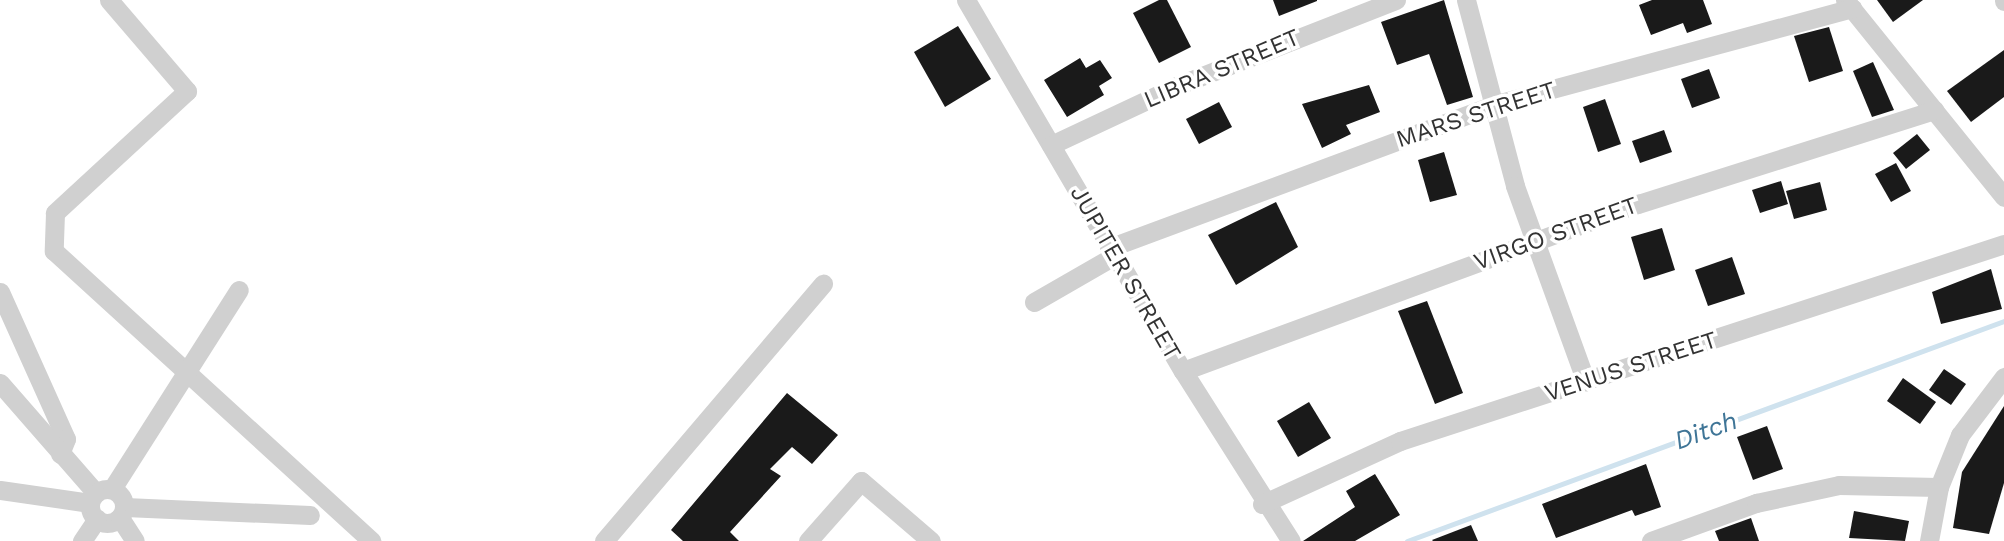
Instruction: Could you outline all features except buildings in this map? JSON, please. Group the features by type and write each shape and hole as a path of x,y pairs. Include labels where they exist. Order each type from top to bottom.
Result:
{"street":[{"path":"109,0 187,92 55,213 51,241 54,251 372,541"},
{"name":"LIBRA STREET","path":"1051,145 1179,85 1396,0"},
{"path":"1466,0 1493,105 1535,240 1586,382"},
{"name":"JUPITER STREET","path":"970,1 1182,371 1262,503 1291,541"},
{"path":"1849,4 2004,197"},
{"name":"MARS STREET","path":"1034,302 1112,252 1493,105 1849,4"},
{"name":"VIRGO STREET","path":"1182,371 1535,240 1934,110"},
{"name":"VENUS STREET","path":"1262,503 1400,441 2004,244"},
{"path":"614,537 823,284"},
{"path":"82,541 107,507 239,290"},
{"path":"0,292 66,439 60,454"},
{"path":"1930,541 1939,487 1960,435 2004,377"},
{"path":"0,383 135,541"},
{"path":"808,541 861,481 931,541"},
{"path":"1651,541 1756,503 1839,485 1939,487"},
{"path":"0,490 107,507 310,515"},
{"path":"107,507 120,541"}],"waterway":[{"name":"Ditch","path":"1407,541 2004,321"}]}
